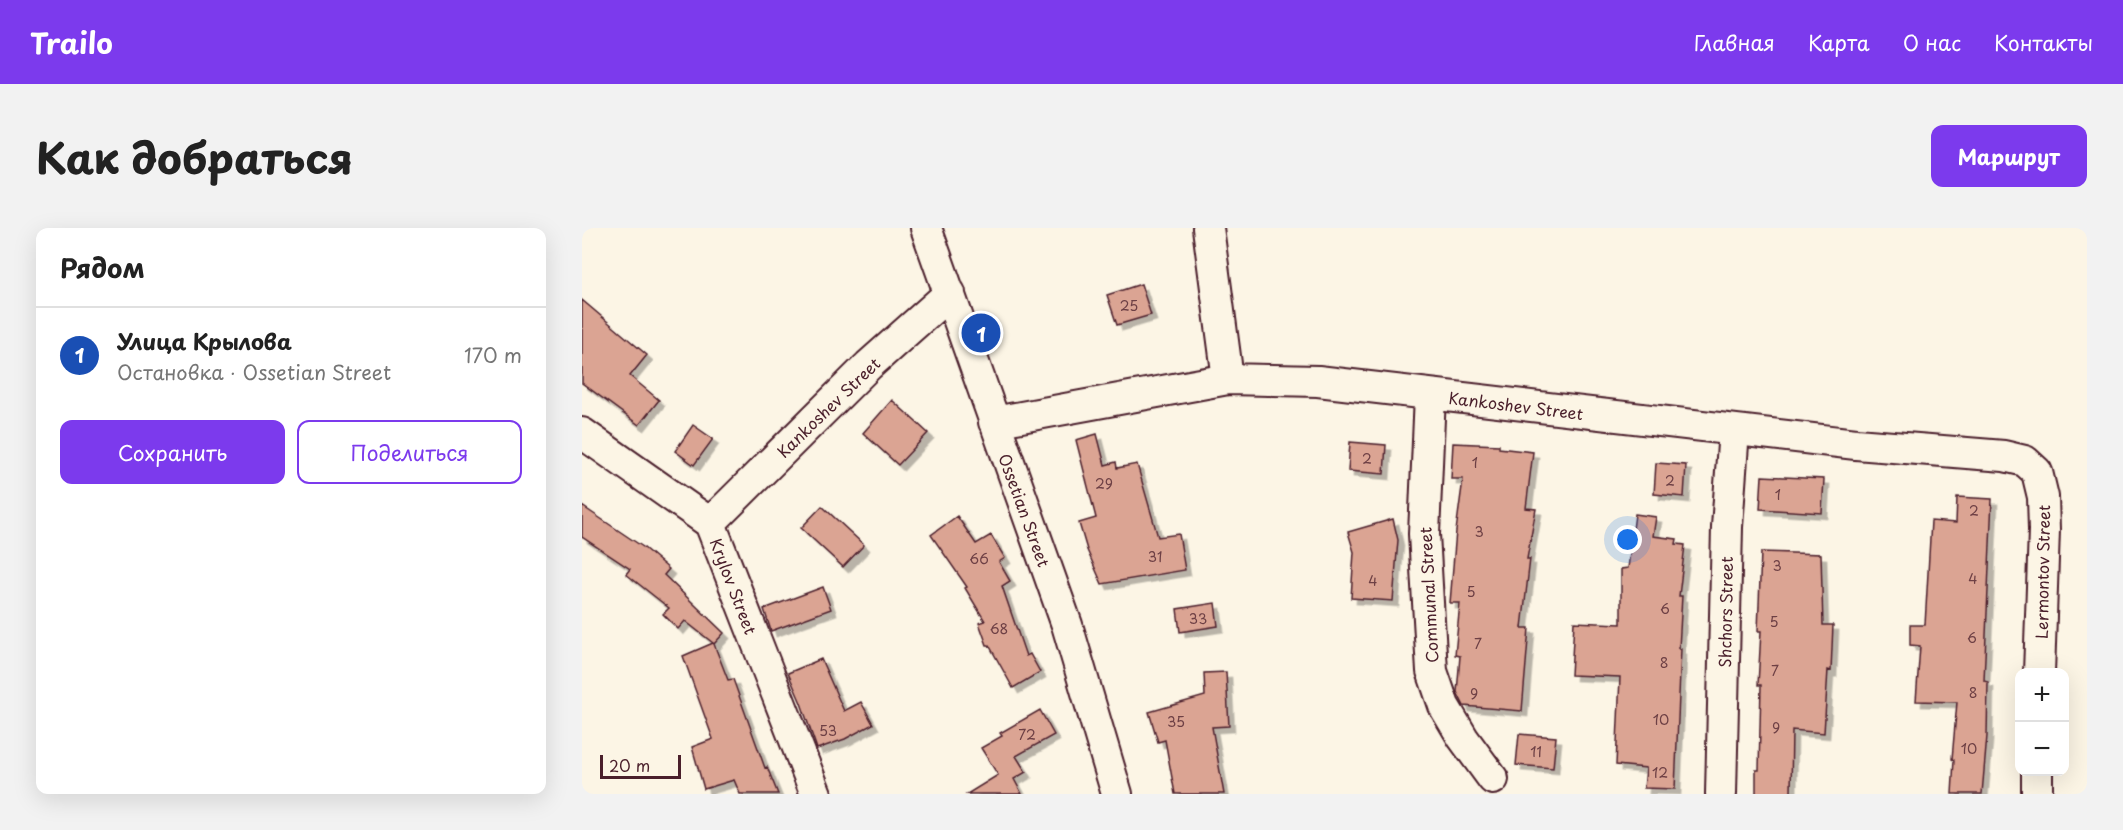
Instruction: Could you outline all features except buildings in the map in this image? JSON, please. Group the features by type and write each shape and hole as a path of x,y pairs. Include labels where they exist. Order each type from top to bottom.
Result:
{"street":[{"name":"Ossetian Street","path":"926,228 1067,625 1117,794"},
{"path":"1208,228 1228,379"},
{"name":"Kankoshev Street","path":"710,523 869,366 950,292"},
{"name":"Kankoshev Street","path":"994,422 1228,379 1318,381 1856,444 2004,456 2025,461 2037,472"},
{"name":"Communal Street","path":"1430,395 1424,534 1432,671 1444,706 1463,738 1493,779"},
{"name":"Shchors Street","path":"1721,794 1727,527 1734,430"},
{"name":"Krylov Street","path":"582,432 710,523 816,794"},
{"name":"Lermontov Street","path":"2037,472 2043,497 2044,530 2039,668"},
{"path":"2037,776 2037,794"}],"place":[{"name":"Улица Крылова","path":"981,333"}]}
